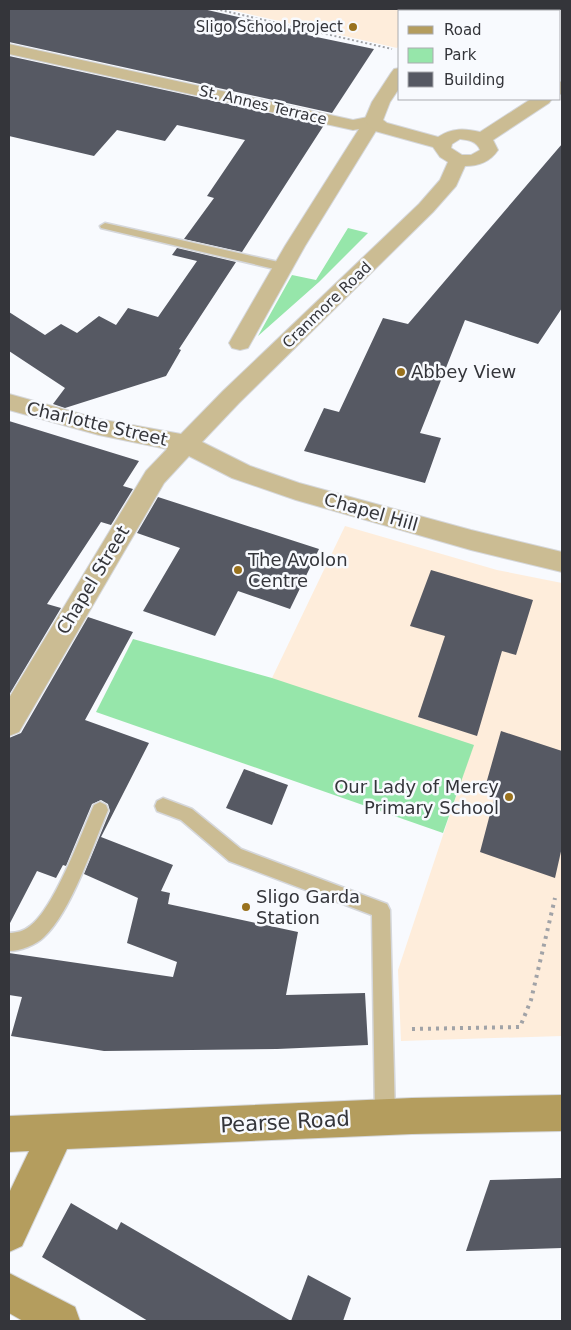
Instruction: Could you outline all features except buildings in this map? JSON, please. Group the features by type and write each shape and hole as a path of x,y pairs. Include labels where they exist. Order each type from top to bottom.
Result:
{"main road":[{"name":"Pearse Road","path":"9,1134 385,1117 562,1113"},
{"path":"9,1233 56,1133"},
{"path":"9,1292 61,1321"}],"street":[{"name":"St. Annes Terrace","path":"9,49 353,126 373,122"},
{"path":"240,343 295,246 373,122 381,102 398,76"},
{"path":"482,139 541,100"},
{"path":"373,122 389,130 443,144"},
{"path":"460,134 482,139 488,145 489,150 486,154 474,160 458,160 446,154 442,148 443,144 449,138 460,134"},
{"name":"Cranmore Road","path":"186,444 426,208 449,182 458,160"},
{"name":"Charlotte Street","path":"9,402 99,427 186,444"},
{"name":"Chapel Hill","path":"186,444 241,472 296,491 471,540 562,562"},
{"name":"Chapel Street","path":"9,723 155,477 186,444"}],"lane":[{"path":"105,226 283,267"},
{"path":"164,806 186,814 235,855 381,910 385,1117"},
{"path":"9,942 16,942 37,932 57,907 100,810"}],"path":[{"path":"216,9 398,51"},
{"path":"410,1034 409,1028 520,1027 531,1000 555,898"}],"shaded area":[{"name":"Sligo School Project","path":"227,9 421,9 398,10 397,48"},
{"name":"Our Lady of Mercy Primary School","path":"345,526 497,570 562,583 562,1036 401,1041 398,970 468,760 272,678"}],"green space":[{"path":"348,228 368,233 319,282 258,336 292,275 316,280"},
{"path":"133,639 272,678 474,745 443,833 96,712"}],"place":[{"name":"Sligo School Project","path":"353,27"},
{"name":"Abbey View","path":"401,372"},
{"name":"The Avolon Centre","path":"238,570"},
{"name":"Our Lady of Mercy Primary School","path":"509,797"},
{"name":"Sligo Garda Station","path":"246,907"}]}
